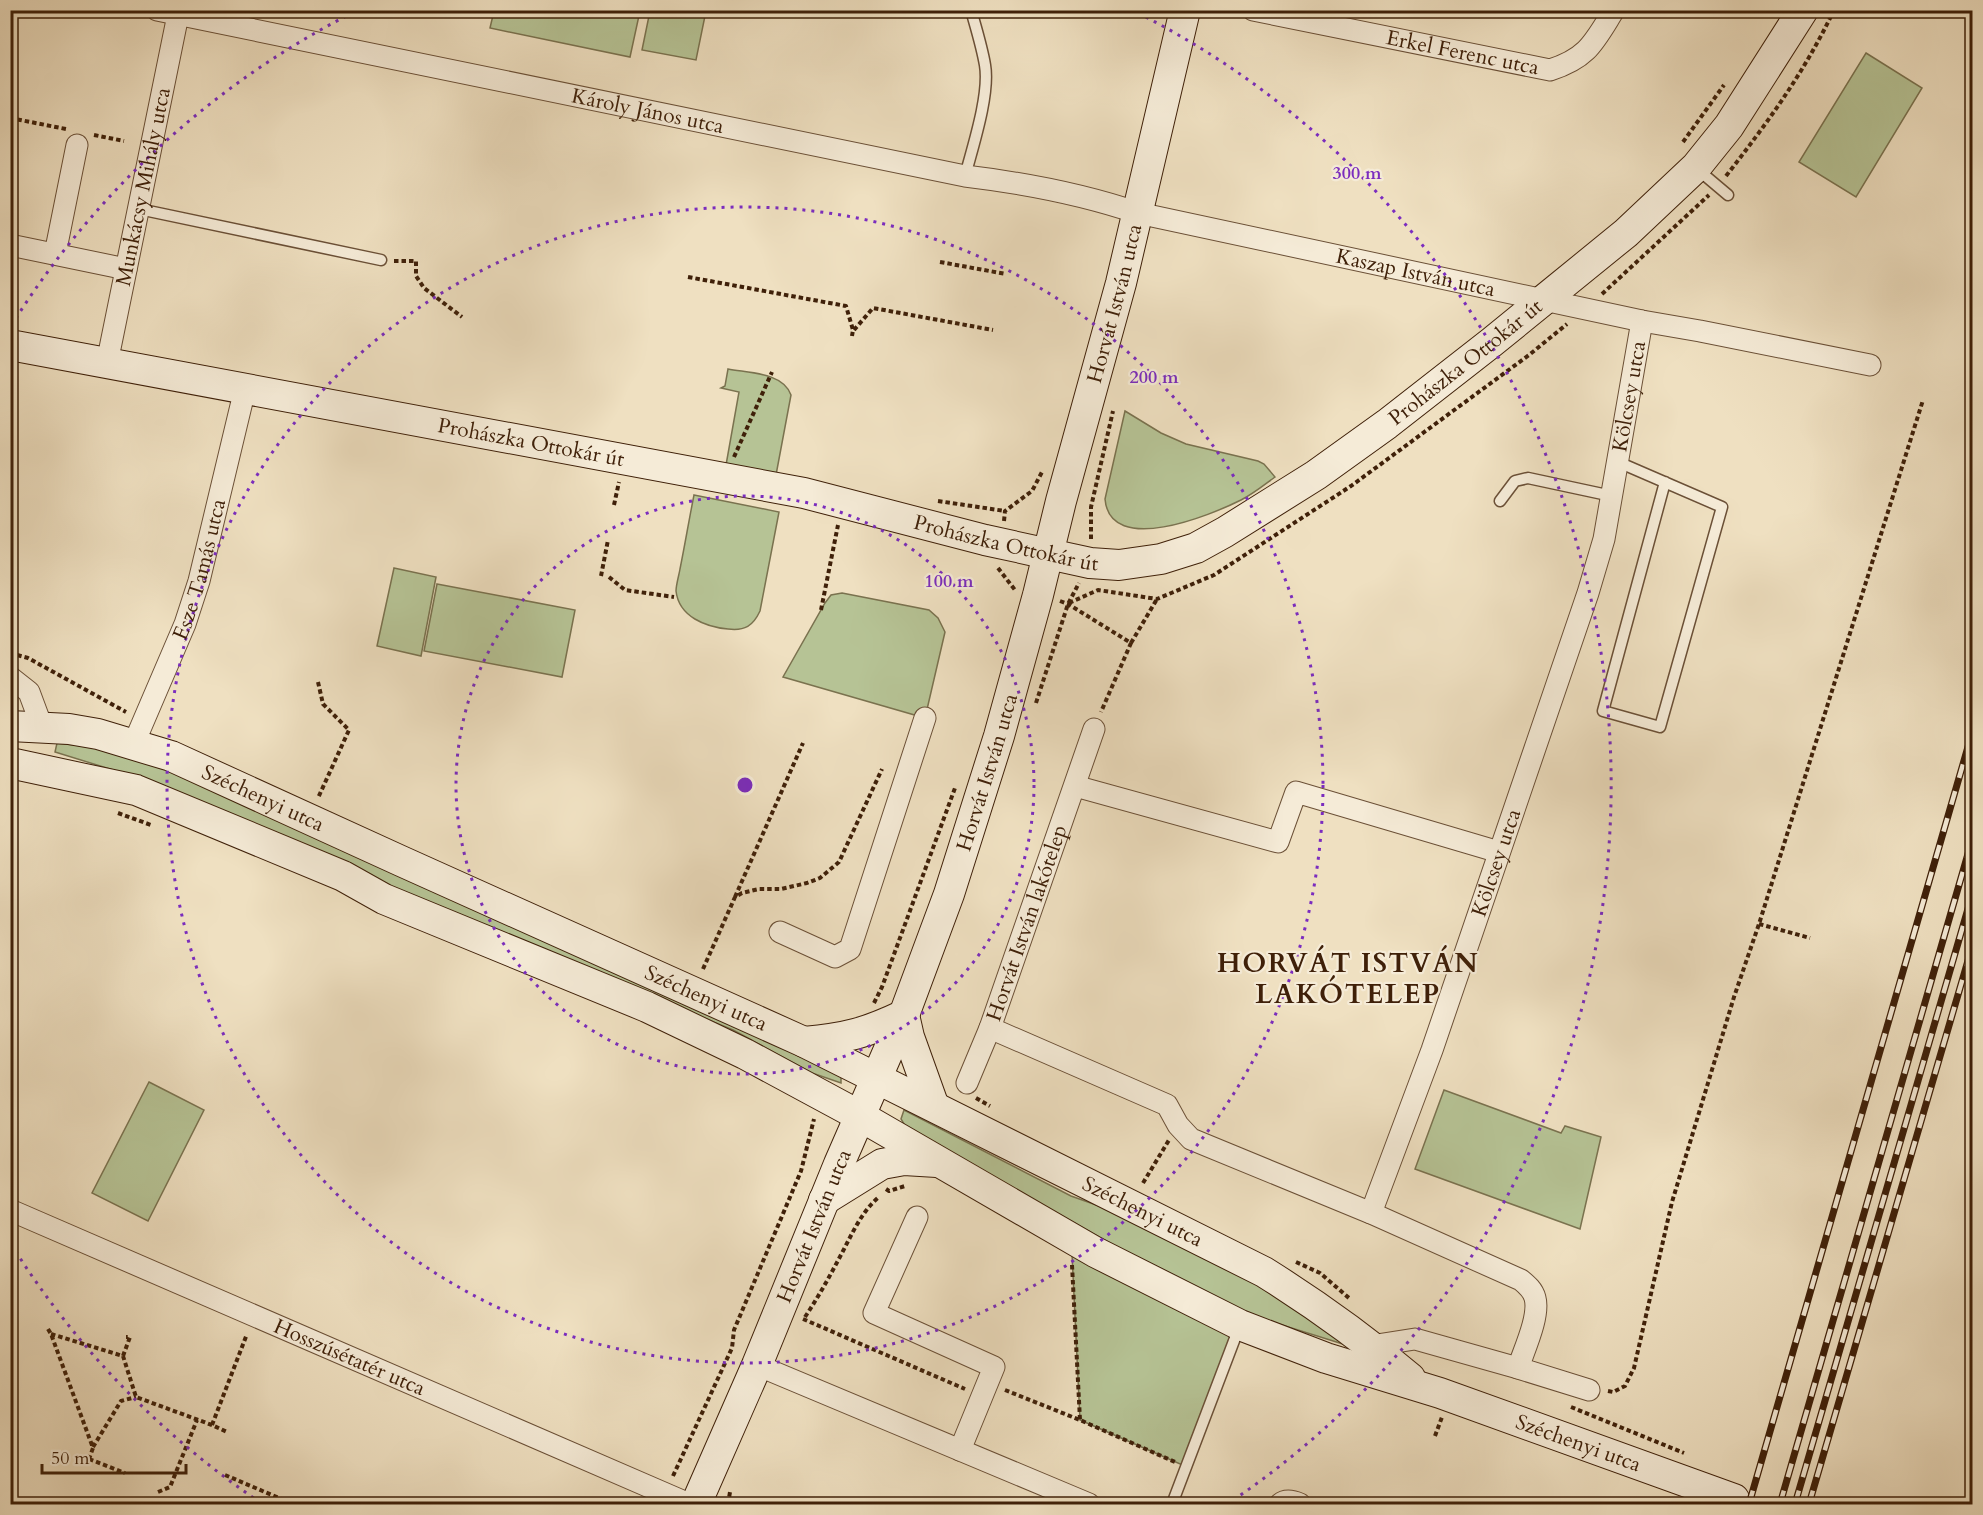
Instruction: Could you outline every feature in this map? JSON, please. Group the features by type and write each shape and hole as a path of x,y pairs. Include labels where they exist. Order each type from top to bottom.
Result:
{"main road":[{"name":"Horvát István utca","path":"696,1504 904,1015 949,894 999,736 1038,596 1121,283 1185,10"},
{"name":"Prohászka Ottokár út","path":"10,345 804,493 999,556 1048,555 1090,563 1119,565 1161,559 1196,548 1253,516 1316,475 1396,417 1626,233 1687,157 1729,126 1803,10"},
{"name":"Széchenyi utca","path":"10,726 42,727 98,734 138,732 171,756 804,1041 1264,1272 1304,1297 1371,1345 1421,1388"},
{"name":"Széchenyi utca","path":"10,762 136,790 343,876 384,899 647,1007 745,1054 860,1116 1095,1252 1240,1325 1326,1358 1421,1388 1734,1499"},
{"path":"804,1041 851,1037 873,1030 904,1015 909,1037 933,1104"},
{"path":"824,1200 882,1164 904,1160 938,1162"}],"street":[{"name":"Károly János utca","path":"157,10 965,176 1026,184 1138,213"},
{"name":"Erkel Ferenc utca","path":"1253,10 1321,17 1550,70 1569,64 1587,52 1614,10"},
{"name":"Munkácsy Mihály utca","path":"107,363 179,13"},
{"path":"55,254 77,145"},
{"name":"Kaszap István utca","path":"1138,213 1642,321 1870,365"},
{"path":"10,245 126,269"},
{"name":"Kölcsey utca","path":"1371,1213 1432,1050 1588,593 1604,539 1642,321"},
{"name":"Esze Tamás utca","path":"138,732 185,624 199,581 245,389"},
{"path":"10,677 29,692 42,727"},
{"path":"780,932 835,957 850,949 925,718"},
{"name":"Horvát István lakótelep","path":"1094,729 990,1028 1167,1105 1178,1125 1191,1139 1371,1213"},
{"path":"1075,786 1278,842 1296,792 1499,852"},
{"path":"967,1083 990,1028"},
{"name":"Hosszúsétatér utca","path":"10,1210 689,1504"},
{"path":"1371,1213 1511,1274 1530,1288 1536,1299 1536,1314 1518,1368"},
{"path":"917,1217 874,1313 994,1367 960,1450"},
{"path":"1326,1358 1371,1345 1415,1339 1589,1390"},
{"path":"757,1365 1089,1504"},
{"path":"1280,1504 1293,1501 1300,1504"}],"lane":[{"path":"965,176 986,78 986,66 971,10"},
{"path":"1687,157 1728,195"},
{"path":"139,209 381,260"},
{"path":"1618,462 1665,482 1722,507 1660,727 1603,711 1665,482"},
{"path":"1500,501 1515,481 1528,478 1612,496"},
{"path":"1172,1504 1240,1325"}],"path":[{"path":"1687,157 1730,77"},
{"path":"381,260 416,261 416,276 424,288 462,317"},
{"path":"940,262 1006,274"},
{"path":"688,277 846,306 853,333 873,309 993,330"},
{"path":"730,466 772,372"},
{"path":"1589,1390 1613,1392 1625,1386 1634,1368 1672,1202 1734,997 1759,924 1923,400"},
{"path":"1015,590 999,556 1005,511 1032,491 1043,471"},
{"path":"614,505 620,476"},
{"path":"821,609 838,523"},
{"path":"601,576 608,540"},
{"path":"609,577 624,590 674,597"},
{"path":"1094,729 1131,643 1157,599"},
{"path":"1068,604 1131,643"},
{"path":"10,653 28,657 138,732"},
{"path":"306,818 319,797 349,730 323,704 318,682"},
{"path":"703,969 803,743"},
{"path":"735,897 742,892 807,883 820,878 833,867 839,861 882,769"},
{"path":"873,1004 882,987 956,785"},
{"path":"113,811 157,827"},
{"path":"1759,924 1810,938"},
{"path":"665,1495 732,1348 734,1330 801,1171 814,1118"},
{"path":"1143,1183 1178,1125"},
{"path":"798,1326 820,1294 869,1205 889,1191 904,1160"},
{"path":"1072,1254 1080,1420"},
{"path":"212,1425 254,1316"},
{"path":"803,1319 985,1390 1080,1420 1187,1467"},
{"path":"48,1329 93,1448"},
{"path":"51,1334 123,1356"},
{"path":"126,1337 129,1337 123,1356 136,1397"},
{"path":"88,1459 121,1401 136,1397 227,1432"},
{"path":"1568,1406 1688,1455"},
{"path":"158,1492 170,1487 197,1420"},
{"path":"82,1461 88,1459 125,1473"},
{"path":"225,1475 293,1504"},
{"path":"728,1504 733,1484"}],"green space":[{"path":"494,10 640,11 630,57 490,28"},
{"path":"650,11 706,11 696,60 642,50"},
{"path":"1866,53 1922,88 1856,197 1799,162"},
{"path":"728,369 773,378 787,387 791,395 776,475 726,465 739,392 721,388 725,386"},
{"path":"1125,411 1161,433 1186,444 1258,461 1264,464 1275,477 1241,500 1186,522 1142,529 1124,526 1111,516 1105,499"},
{"path":"694,495 779,512 760,611 751,624 744,628 728,629 703,623 688,614 678,600 676,586"},
{"path":"394,568 436,577 421,656 377,646"},
{"path":"437,584 575,610 562,677 424,651"},
{"path":"842,593 929,610 938,618 945,632 925,718 783,677 825,603 831,595"},
{"path":"57,743 108,749 155,764 841,1073 841,1083 812,1073 733,1030 388,888 152,782 55,752"},
{"path":"149,1082 204,1110 148,1221 92,1193"},
{"path":"1444,1090 1561,1133 1565,1126 1601,1137 1580,1229 1415,1169"},
{"path":"904,1110 1071,1196 1102,1207 1235,1267 1346,1345 1224,1307 907,1129 901,1119"},
{"path":"1072,1254 1236,1337 1187,1467 1080,1420"}],"railway":[{"path":"1749,1504 1972,733"},
{"path":"1780,1504 1972,840"},
{"path":"1795,1504 1972,895"},
{"path":"1809,1504 1972,947"}],"district":[{"name":"HORVÁT ISTVÁN LAKÓTELEP","path":"1348,978"}]}
